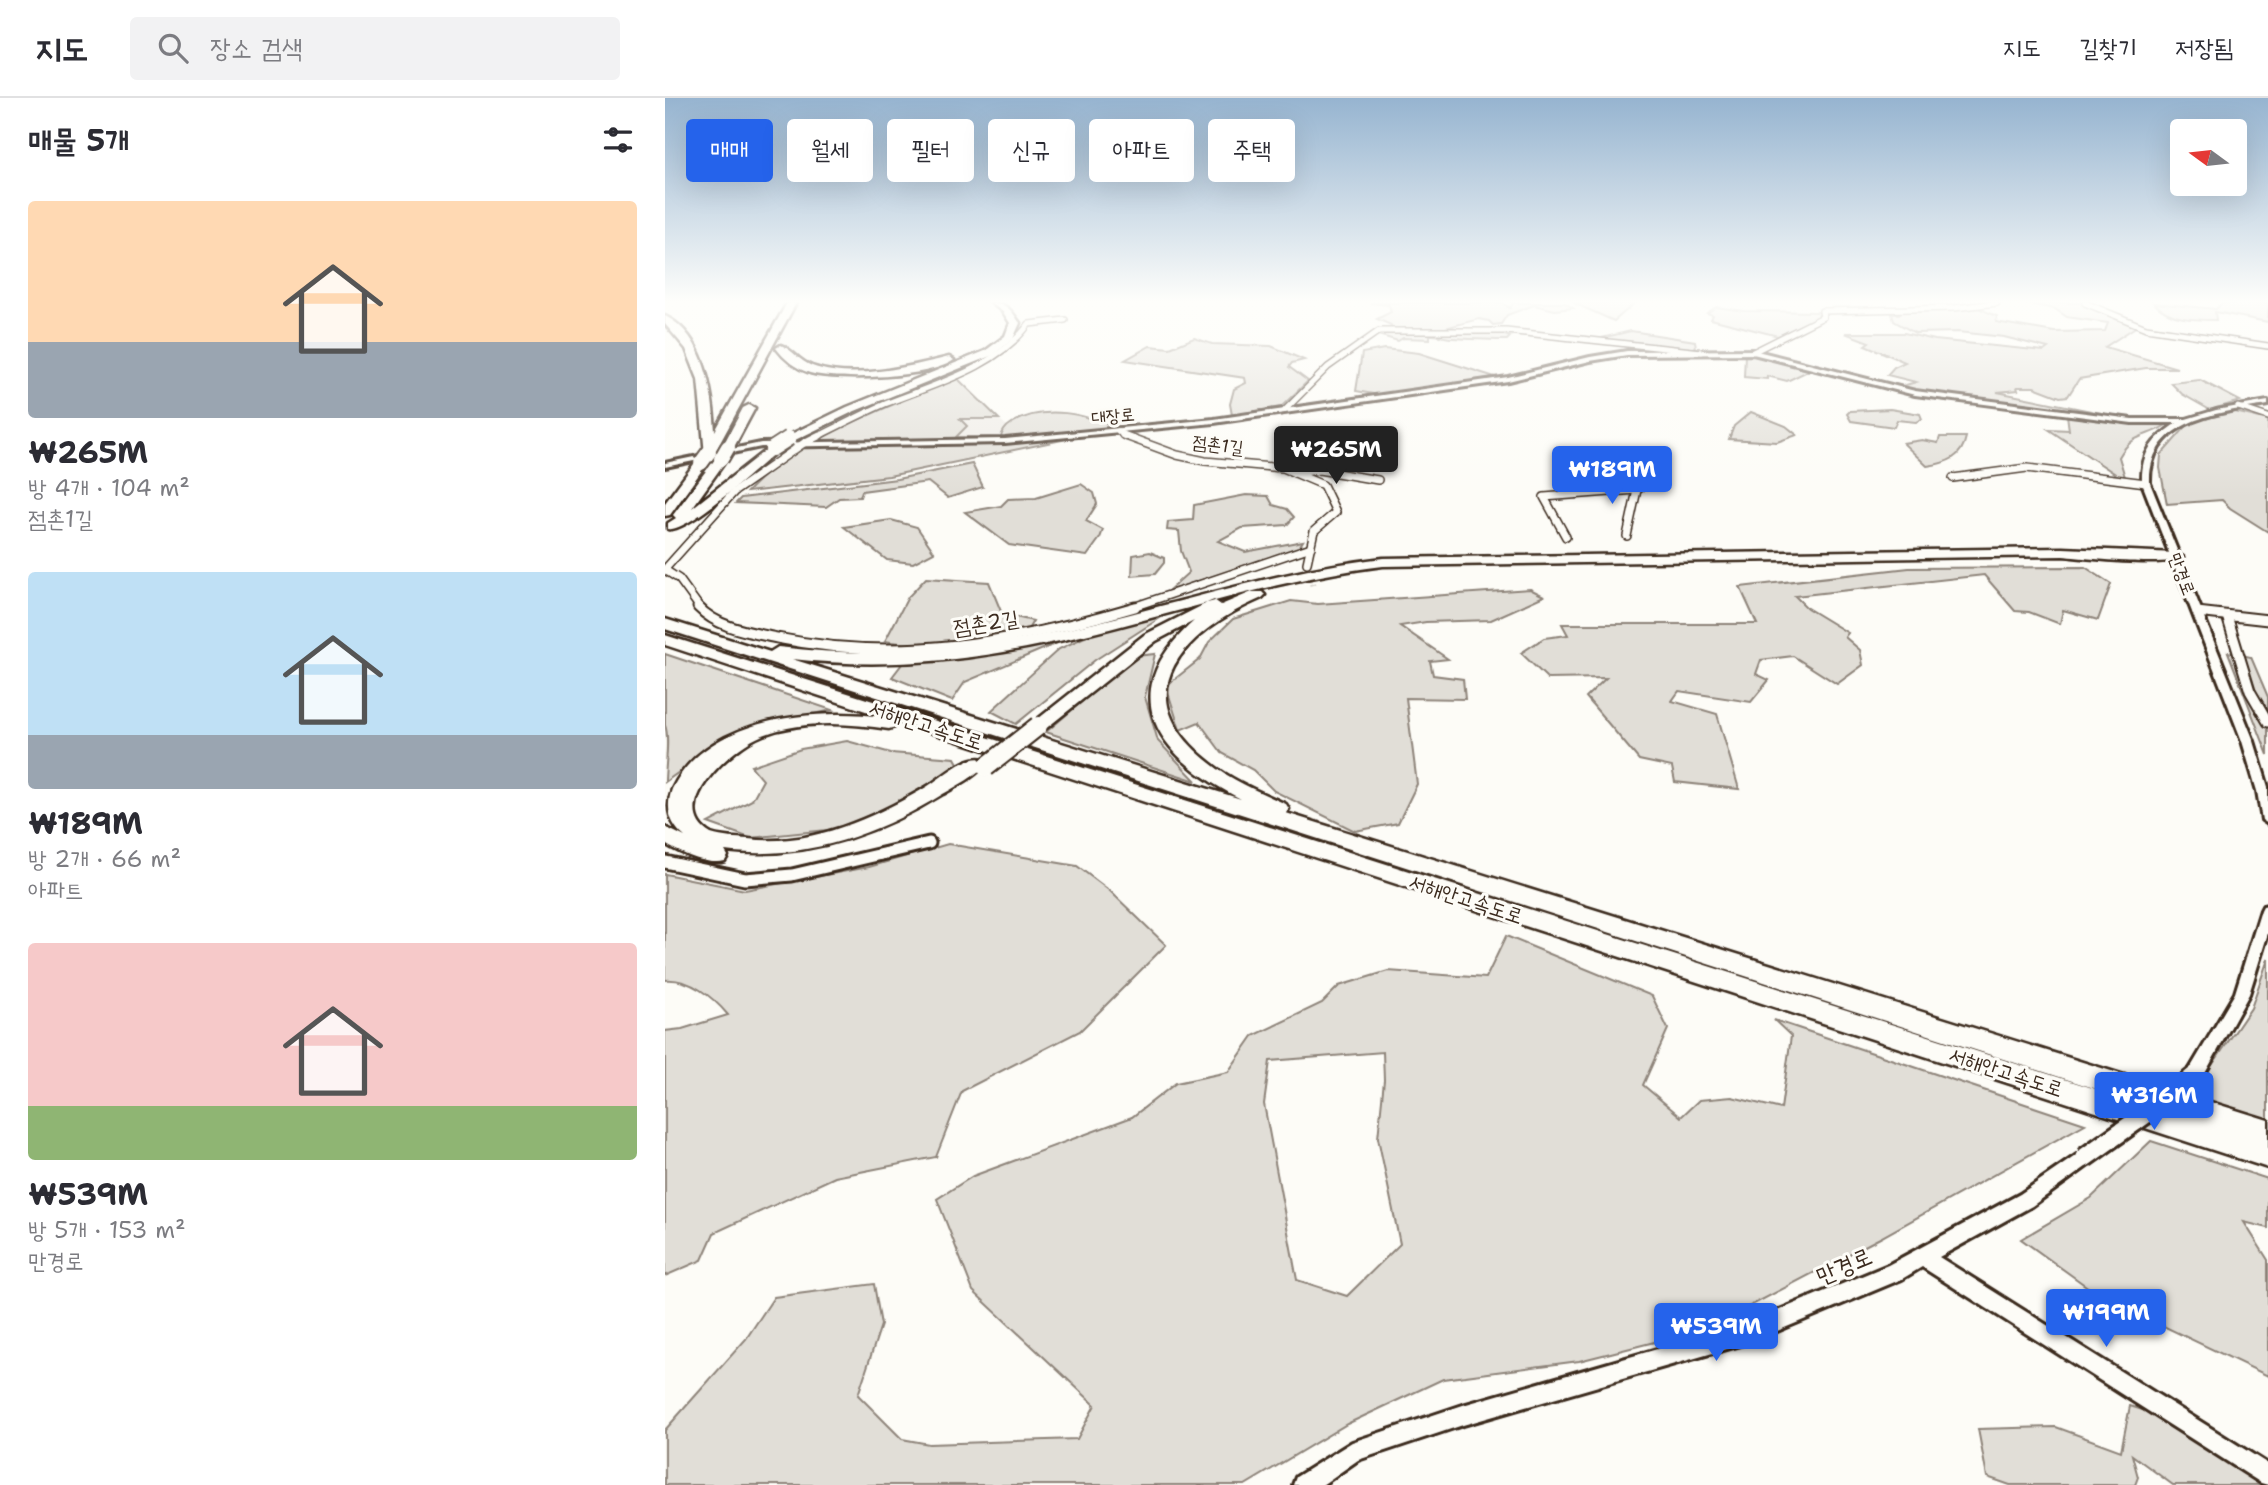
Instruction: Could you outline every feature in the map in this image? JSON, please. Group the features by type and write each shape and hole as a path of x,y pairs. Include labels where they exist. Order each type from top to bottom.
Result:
{"highway":[{"path":"700,368 715,455"},
{"path":"665,512 715,455 759,368"},
{"path":"811,368 824,372 868,373 910,368"},
{"path":"669,531 789,438 851,409 956,368"},
{"path":"669,531 757,392"},
{"path":"702,636 804,655 866,659 919,658 1036,641 1264,582 1348,565 1496,559 2063,552 2148,558"},
{"path":"985,759 862,719 838,717 799,721 758,732 719,751 688,778 676,806 682,823 704,839 742,847 789,845 831,837 877,821 921,799 985,759 1124,656 1174,623 1313,570 2067,561 2176,556"},
{"path":"1313,570 1244,599 1196,626 1170,653 1161,669 1156,689 1158,707 1165,727 1198,764 1221,780 1356,845"},
{"path":"1033,724 1114,655 1158,626 1197,607 1264,582"},
{"name":"서해안고속도로","path":"665,624 2268,1132"},
{"name":"서해안고속도로","path":"665,640 985,759 2268,1156"},
{"path":"665,834 684,846 725,858 778,858 817,852 859,839 931,805 985,759"}],"street":[{"path":"665,570 734,492 804,443 876,408 974,368"},
{"path":"1286,410 1327,368"},
{"name":"대장로","path":"665,465 761,445 1005,441 1118,431 1508,379 1554,368"},
{"name":"대장로","path":"1815,368 1915,393 2132,421 2183,421"},
{"path":"1953,478 2027,468 2146,483 2147,460 2159,441 2183,421 2238,407 2268,403"},
{"path":"2238,407 2268,417"},
{"name":"점촌1길","path":"1118,431 1125,437 1177,455 1205,461 1283,468 1324,485 1336,512 1314,531 1309,545 1311,547"},
{"path":"1295,473 1319,470 1378,480"},
{"path":"1566,537 1544,497 1637,490 1652,481 1652,478"},
{"name":"만경로","path":"2146,483 2248,741 2263,790 2268,820"},
{"path":"1627,536 1637,490"},
{"path":"1311,547 1313,570"},
{"name":"점촌2길","path":"665,570 678,575 698,607 707,615 758,634 801,644 841,648 913,649 1005,639 1081,621 1183,592 1311,547"},
{"path":"2197,612 2268,620"},
{"path":"2227,616 2250,691 2268,722"},
{"path":"665,862 745,879 792,875 929,842"},
{"name":"만경로","path":"1304,1485 1352,1452 1463,1415 1751,1332 1895,1272 2026,1200 2152,1110 2197,1072 2242,994 2268,910"},
{"path":"1922,1257 2268,1476"}],"shaded area":[{"path":"1177,368 1290,368 1308,381 1281,407 1232,415 1230,404 1234,389 1246,383 1245,378"},
{"path":"1360,368 1466,368 1495,377 1379,395 1356,391"},
{"path":"1744,368 1812,369 1787,381 1767,376 1767,379 1744,377"},
{"path":"1893,368 2177,368 2146,368 2079,379 2068,396 2060,397 2034,387 2017,387 2018,390 1997,392 2106,414 2086,414 1911,389 1902,386 1916,382 1887,375"},
{"path":"957,378 999,419 960,419 967,426 956,437 1001,438 1004,430 1012,423 1025,417 1052,412 1079,415 1120,428 889,476 747,492 767,473 817,440"},
{"path":"2200,380 2240,401 2210,410 2182,394 2171,383"},
{"path":"1890,409 1920,414 1922,419 1916,422 1897,420 1894,427 1851,421 1847,414 1850,411"},
{"path":"1751,412 1786,426 1797,435 1777,442 1729,439 1734,426"},
{"path":"2235,412 2268,420 2268,532 2222,500 2167,504 2160,468 2161,455 2190,422"},
{"path":"2067,415 2168,424 2135,439 2124,449 2119,457 2125,477 2120,477 2048,429 2069,430"},
{"path":"959,419 999,419 1007,426 999,438 955,437 967,426"},
{"path":"1940,437 1966,437 1961,450 1953,458 1927,466 1903,443 1922,440 1938,443"},
{"path":"972,464 983,487 948,498 928,482 862,491 860,497 839,498 826,507 736,503 741,498 897,479"},
{"path":"1081,484 1094,493 1097,504 1086,521 1103,530 1087,556 1009,545 965,512 1001,506 1008,499 1036,498"},
{"path":"1246,495 1268,496 1273,505 1287,509 1294,517 1287,525 1242,528 1218,541 1245,552 1303,541 1298,549 1168,591 1189,572 1181,551 1179,531 1167,530 1168,522 1193,520 1194,505"},
{"path":"891,520 917,527 934,552 913,563 887,560 844,527"},
{"path":"1150,552 1164,558 1164,563 1155,574 1132,576 1133,555"},
{"path":"2085,567 2111,584 2098,620 2063,610 2060,624 2029,612 2015,611 1984,575 1795,596 1807,608 1848,633 1845,637 1860,650 1863,665 1837,684 1793,656 1761,660 1756,674 1769,680 1751,702 1679,691 1672,701 1717,714 1739,789 1675,782 1672,767 1639,760 1586,697 1606,678 1548,679 1521,653 1544,638 1568,635 1562,624 1757,624 1740,587 1909,568"},
{"path":"926,578 989,582 1002,614 1033,621 1027,631 974,639 920,644 885,641 908,597"},
{"path":"1530,589 1544,596 1491,620 1426,622 1400,626 1448,659 1430,661 1433,675 1463,679 1465,699 1406,698 1417,784 1398,823 1355,831 1274,791 1253,770 1222,753 1199,722 1180,730 1166,686 1200,659 1209,642 1233,619 1291,601 1318,604"},
{"path":"1171,611 1095,660 1016,724 991,711 1059,649 1091,634"},
{"path":"1062,641 965,682 952,701 892,677 902,664"},
{"path":"2228,652 2251,657 2268,697 2268,755"},
{"path":"665,654 832,710 735,732 665,782"},
{"path":"1155,654 1145,697 1158,741 1196,781 1046,732 1136,656"},
{"path":"847,741 891,753 955,758 960,767 896,804 837,829 750,838 708,823 752,800 763,780 751,766 801,749"},
{"path":"948,844 1077,866 1110,891 1166,945 1080,1031 962,1091 936,1157 835,1177 714,1233 702,1260 665,1276 665,1031 682,1029 728,1015 692,985 665,980 665,874 745,890 869,867"},
{"path":"1506,936 1652,996 1668,1029 1643,1085 1681,1117 1699,1100 1732,1097 1781,1109 1791,1036 1774,1020 2085,1124 1880,1238 1706,1329 1579,1361 1443,1379 1347,1424 1245,1485 665,1485 665,1430 746,1339 774,1297 874,1284 881,1325 858,1395 902,1439 929,1444 1077,1439 1095,1405 973,1291 937,1199 973,1176 1132,1117 1176,1083 1228,1072 1253,1036 1322,1003 1339,986 1388,971 1486,978","holes":["1383,1052 1384,1080 1378,1138 1400,1244 1347,1296 1297,1280 1264,1104 1270,1061"]},
{"path":"2268,959 2268,1123 2189,1099 2251,1008"},
{"path":"2151,1141 2268,1179 2268,1228 2244,1222 2268,1260 2268,1376 2100,1296 2021,1239 2091,1198"},
{"path":"2130,1406 2155,1414 2268,1485 2173,1485 2132,1455 2138,1477 2135,1485 2010,1485 1987,1477 1978,1429 2056,1427 2121,1451"}],"tunnel":[{"path":"1307,563 1313,585"}]}
